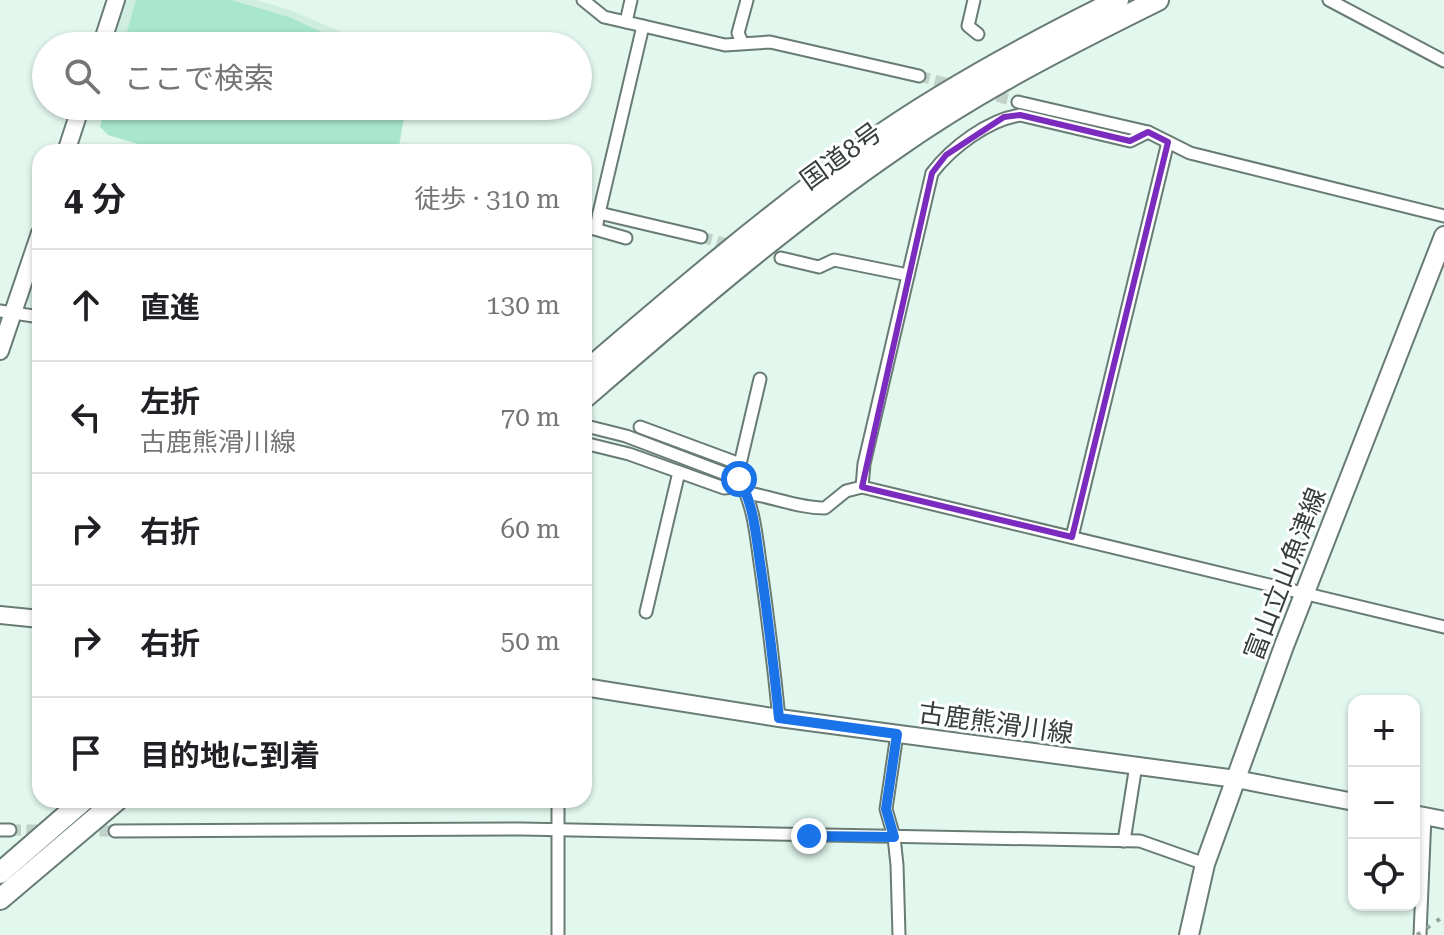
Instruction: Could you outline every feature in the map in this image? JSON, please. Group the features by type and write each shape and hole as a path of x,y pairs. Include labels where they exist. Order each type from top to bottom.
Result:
{"highway":[{"name":"国道8号","path":"592,366 702,272 871,142 1014,54 1118,0"},
{"name":"国道8号","path":"592,391 800,218 895,148 1055,51 1158,0"},
{"path":"0,873 75,808"},
{"path":"0,899 108,808"}],"main road":[{"path":"106,32 116,0"},
{"path":"69,144 76,120"},
{"name":"富山立山魚津線","path":"1189,935 1205,864 1284,646 1444,236"},
{"path":"0,351 7,312 32,278"},
{"path":"0,615 32,618"},
{"name":"古鹿熊滑川線","path":"592,688 779,718 1236,779 1348,801"},
{"path":"1420,815 1444,820"}],"street":[{"path":"583,0 604,17 725,45 770,42 919,76"},
{"path":"626,22 631,0"},
{"path":"742,42 738,33 747,0"},
{"path":"974,0 968,26 978,34"},
{"path":"1329,0 1444,61"},
{"path":"592,224 599,213 643,26"},
{"path":"1018,102 1148,132 1190,153 1444,216"},
{"path":"862,487 864,464 932,173 946,155 1004,117 1020,115 1130,141 1148,132"},
{"path":"1072,537 1168,142"},
{"path":"599,213 701,237"},
{"path":"592,228 626,238"},
{"path":"781,258 819,267 834,260 908,275"},
{"path":"7,312 32,316"},
{"path":"760,379 740,464 753,519 779,718"},
{"path":"640,427 740,464"},
{"path":"592,428 626,436 743,486 804,508 825,508 846,491 862,487 1444,627"},
{"path":"592,445 629,454 724,488 743,486"},
{"path":"646,612 679,472"},
{"path":"897,734 886,809 894,837 899,935"},
{"path":"1124,841 1136,765"},
{"path":"558,808 558,935"},
{"path":"115,831 380,828 1140,841 1205,864"},
{"path":"1420,839 1420,935"}],"highlighted area":[{"path":"1020,115 1130,141 1148,132 1168,142 1072,537 862,487 932,173 946,155 1004,117"}],"shaded area":[{"path":"124,0 256,0 290,10 341,32 114,32"},
{"path":"32,281 32,308 27,296"}],"green space":[{"path":"136,0 231,0 289,17 322,32 127,32"},
{"path":"102,120 404,120 399,144 138,144 108,135 100,127"}],"tunnel":[{"path":"919,76 957,86"},
{"path":"981,92 1018,102"},
{"path":"701,237 735,246"},
{"path":"10,830 46,830"},
{"path":"83,831 115,831"}],"railway":[{"path":"1417,935 1444,916"}],"route":[{"path":"739,479 747,493 753,519 779,718 897,734 886,809 894,837 809,836"}]}
